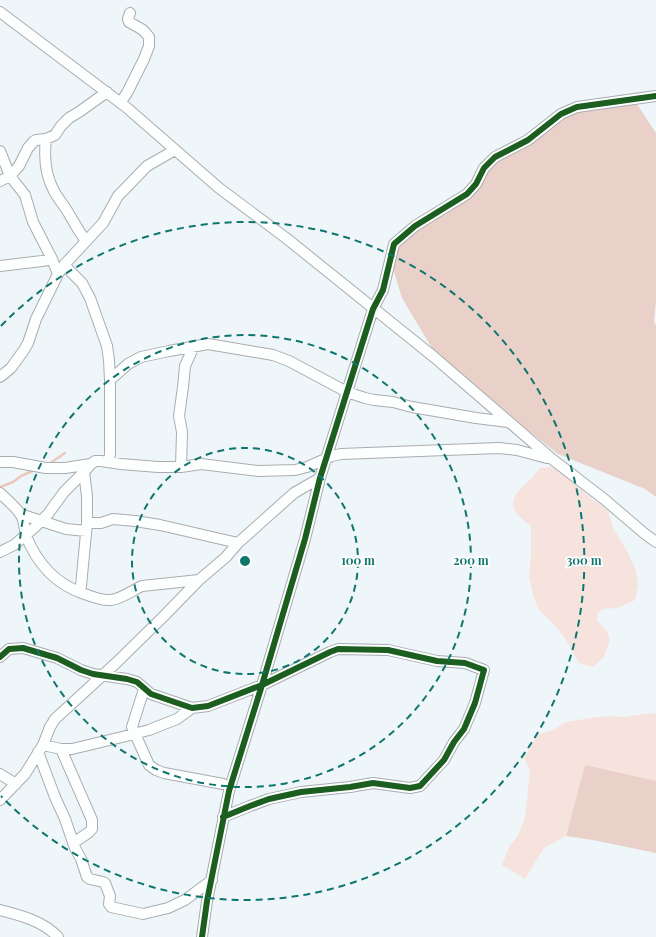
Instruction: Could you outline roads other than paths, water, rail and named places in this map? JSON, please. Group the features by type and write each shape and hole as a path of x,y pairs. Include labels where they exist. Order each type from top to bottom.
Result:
{"street":[{"path":"0,12 107,92 219,188 286,238 450,370 552,459 656,542"},
{"path":"120,103 127,93 149,46 149,37 142,30 129,22 128,19 130,13"},
{"path":"0,181 10,176 19,166 34,140 46,139 55,135 69,118 107,92"},
{"path":"202,937 207,901 223,817 231,785 305,539 325,460 372,308 383,290 394,244 415,226 468,194 476,184 484,168 495,157 528,140 561,114 577,107 656,96"},
{"path":"46,139 45,156 47,176 53,190 86,241"},
{"path":"0,377 11,368 24,350 36,319 64,265 103,223 118,196 147,166 175,150"},
{"path":"0,151 10,176 25,195 33,222 58,274"},
{"path":"0,266 52,259"},
{"path":"64,265 82,283 90,298 107,346 110,360 110,455 108,462"},
{"path":"110,380 128,364 137,359 169,351 208,344 274,355 289,361 347,392 374,400 393,402 412,407 476,418 508,422"},
{"path":"182,467 182,432 179,416 185,366 194,346"},
{"path":"0,552 14,545 41,521 64,492 95,462 101,461 158,467 182,467 201,464 258,471 295,470 308,467 332,456 341,454 499,448 517,450 552,459"},
{"path":"0,462 13,462 46,468 88,468"},
{"path":"79,592 81,586 87,527 88,468"},
{"path":"0,800 25,774 55,719 103,676 198,580 226,557 238,543 294,493 320,478"},
{"path":"0,492 20,514 24,523 26,534 42,566 53,577 67,587 96,598 111,600 142,586 198,580"},
{"path":"20,514 66,529 87,527 113,519 160,525 238,543"},
{"path":"0,657 4,647 23,648 57,658 80,670 103,676 127,678 137,682 151,694 192,708 208,706 262,686 338,649 388,650 437,661 465,664 484,670 475,703 464,729 454,742 444,760 420,786 410,788 373,783 301,792 269,799 223,817"},
{"path":"144,689 132,726 149,765 164,773 223,784"},
{"path":"40,748 72,749 135,734 177,719 192,708"},
{"path":"40,748 55,797 87,877 103,882 110,896 109,904 111,907 143,914 168,908 185,900 212,880"},
{"path":"61,749 92,820 92,829 73,843"},
{"path":"0,774 16,784"},
{"path":"0,910 30,919 42,925 58,937"}],"waterway":[{"path":"49,464 65,453"},
{"path":"0,487 35,470"}]}
